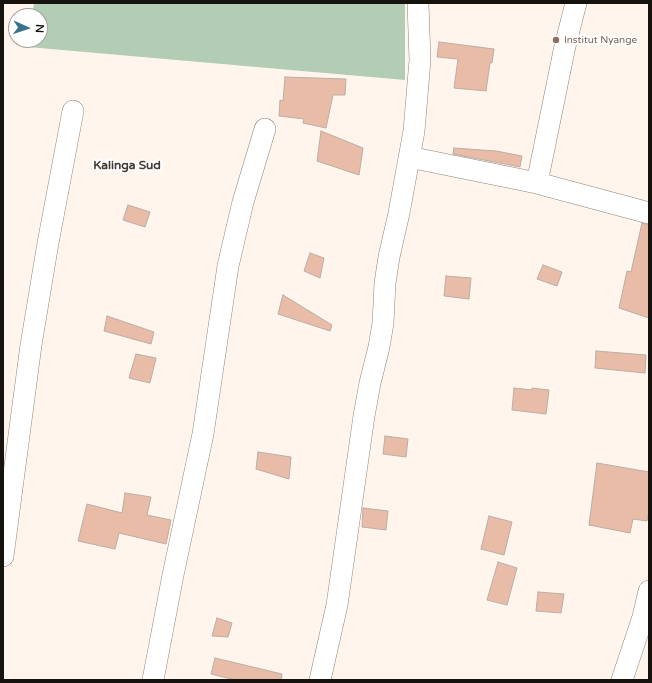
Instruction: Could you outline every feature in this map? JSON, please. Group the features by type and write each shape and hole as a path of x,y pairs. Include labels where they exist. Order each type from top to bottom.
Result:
{"street":[{"path":"320,680 337,605 364,416 379,347 388,263 414,131 420,60 418,3"},
{"path":"537,183 564,46 576,3"},
{"path":"3,556 31,344 73,111"},
{"path":"153,680 173,575 203,434 212,364 228,266 243,202 265,129"},
{"path":"409,157 537,183 649,213"},
{"path":"622,680 643,617 649,592"}],"green space":[{"path":"34,3 405,3 405,80 39,48 48,48 48,8 33,8"}],"building":[{"path":"439,42 494,49 492,63 490,63 486,91 454,88 458,59 437,57"},
{"path":"285,77 346,79 345,95 333,95 326,128 303,123 304,119 279,116 280,100 283,101"},
{"path":"321,131 363,148 359,175 317,161"},
{"path":"454,148 496,151 522,156 520,167 453,154"},
{"path":"128,205 150,212 145,227 123,220"},
{"path":"642,223 649,225 649,318 619,308 627,271 631,272"},
{"path":"310,253 324,258 320,278 304,271"},
{"path":"543,265 562,272 557,286 537,279"},
{"path":"446,276 471,278 469,299 444,296"},
{"path":"283,295 332,325 330,331 278,314"},
{"path":"107,316 154,332 151,344 104,331"},
{"path":"596,351 646,355 645,373 595,368"},
{"path":"136,354 156,358 150,383 129,378"},
{"path":"514,388 549,390 546,414 512,410"},
{"path":"385,436 408,439 406,457 383,454"},
{"path":"258,452 291,457 289,479 256,469"},
{"path":"597,463 649,472 649,511 647,521 633,519 630,533 589,525"},
{"path":"125,493 151,497 147,515 171,520 166,544 119,533 115,549 78,541 87,504 122,513"},
{"path":"363,508 388,511 386,530 362,527"},
{"path":"489,516 512,522 504,555 481,549"},
{"path":"498,562 517,568 507,605 487,600"},
{"path":"538,592 564,594 561,613 536,611"},
{"path":"217,618 232,623 228,637 212,636"},
{"path":"215,658 282,674 281,680 235,680 211,674"}],"place":[{"name":"Institut Nyange","path":"556,40"}],"district":[{"name":"Kalinga Sud","path":"127,166"}]}
